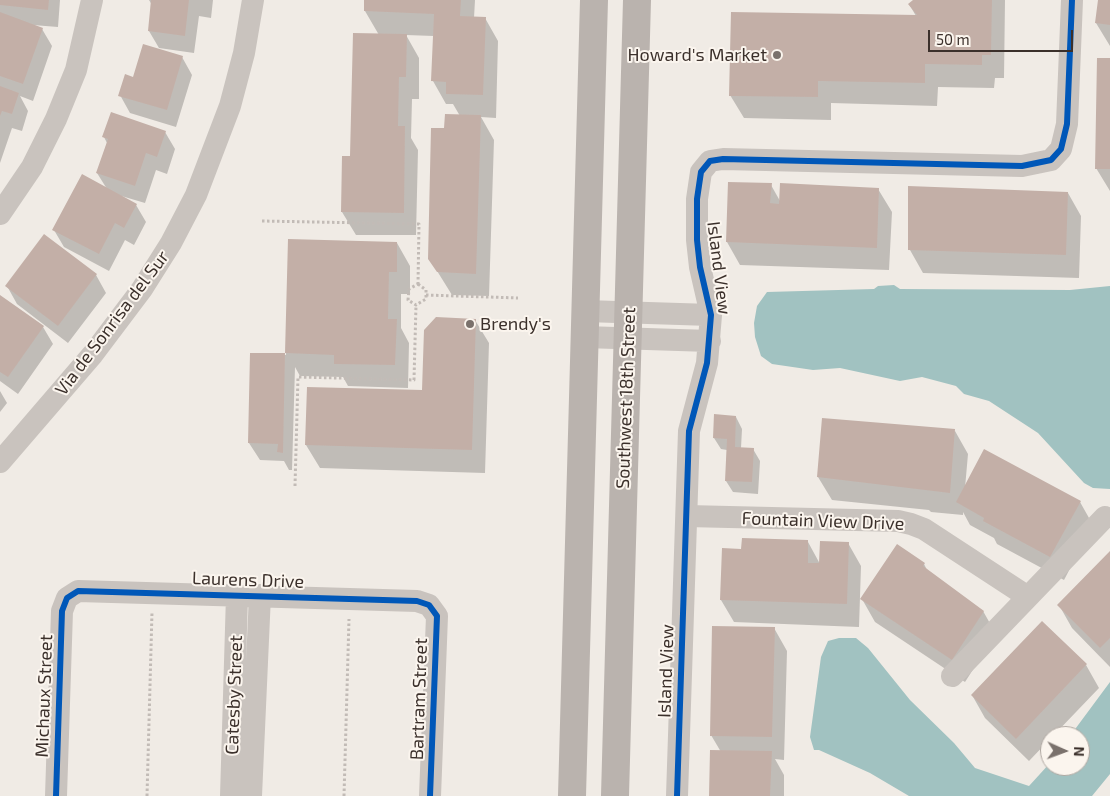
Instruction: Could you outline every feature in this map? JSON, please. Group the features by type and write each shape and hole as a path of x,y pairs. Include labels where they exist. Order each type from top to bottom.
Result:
{"main road":[{"path":"572,796 594,0"},
{"name":"Southwest 18th Street","path":"615,796 637,0"}],"street":[{"path":"0,214 32,167 56,119 76,70 92,0"},
{"name":"Via de Sonrisa del Sur","path":"0,462 93,354 142,289 171,243 196,195 228,114 244,53 253,0"},
{"name":"Island View","path":"677,796 690,431 710,341 712,315 700,267 697,232 697,199 701,172 710,161 723,158 1022,166 1051,160 1061,149 1067,124 1072,0"},
{"name":"Island View","path":"628,325 712,315"},
{"path":"585,324 628,325"},
{"name":"Island View","path":"628,325 710,341"},
{"name":"Fountain View Drive","path":"686,516 898,521 911,524 924,529 1028,597"},
{"path":"952,676 1105,517"},
{"name":"Laurens Drive","path":"67,598 78,591 350,598 417,601 429,605"},
{"name":"Catesby Street","path":"231,796 237,595"},
{"name":"Catesby Street","path":"251,796 260,595"},
{"name":"Michaux Street","path":"56,796 62,611 67,598"},
{"name":"Bartram Street","path":"429,605 437,616 430,796"}],"path":[{"path":"262,221 419,224 418,284"},
{"path":"416,305 426,300 426,290 418,284"},
{"path":"416,305 408,300 409,289 418,284"},
{"path":"426,295 518,298"},
{"path":"295,486 298,377 414,380 416,305"},
{"path":"147,796 152,593"},
{"path":"344,796 350,598"}],"water":[{"path":"894,285 900,289 1070,290 1110,286 1110,489 1093,488 1084,483 1038,433 989,401 964,394 956,386 922,377 900,381 840,368 813,370 772,364 761,356 755,337 754,323 757,306 767,292 874,289 878,286"},
{"path":"839,638 856,638 868,648 910,700 954,743 975,768 1029,786 1040,774 1040,776 1090,776 1090,726 1077,726 1110,682 1110,774 1092,796 909,796 870,773 819,750 814,750 810,737 821,657 828,641"}],"building":[{"path":"0,0 49,0 48,10 0,5"},
{"path":"151,0 189,0 185,36 148,31"},
{"path":"364,0 461,0 460,16 486,17 483,95 446,94 446,82 431,81 434,14 364,11"},
{"path":"913,0 992,0 991,55 982,55 982,65 925,64 925,83 818,81 818,97 729,96 731,12 917,15 908,4"},
{"path":"1098,0 1110,0 1110,25 1095,23"},
{"path":"0,12 43,28 23,84 0,76"},
{"path":"353,33 407,34 406,77 399,77 398,126 405,126 404,213 341,212 342,156 350,156"},
{"path":"143,44 183,56 167,110 118,96 125,74 133,77"},
{"path":"1097,58 1110,58 1110,169 1095,169"},
{"path":"0,86 19,93 12,114 2,111 0,116"},
{"path":"111,112 166,131 157,157 146,153 135,186 96,173 108,139 102,137"},
{"path":"445,114 481,115 476,274 437,272 428,259 431,128 444,128"},
{"path":"82,174 137,204 124,228 115,223 99,254 52,230"},
{"path":"728,182 772,183 770,203 779,204 780,183 879,188 877,248 726,242"},
{"path":"908,186 1068,192 1066,255 908,250"},
{"path":"44,234 97,274 58,326 5,286"},
{"path":"288,239 397,242 397,272 389,272 388,319 397,319 395,365 334,364 334,355 285,353"},
{"path":"0,295 44,326 8,377 0,372"},
{"path":"436,317 476,319 472,450 305,445 307,387 422,390 424,330"},
{"path":"250,353 285,353 283,453 277,452 278,444 248,443"},
{"path":"714,414 736,416 735,447 754,448 752,482 725,481 727,439 713,438"},
{"path":"822,418 955,429 950,493 817,477"},
{"path":"984,449 1081,501 1050,557 983,521 984,518 956,502"},
{"path":"742,538 808,540 808,563 819,563 820,541 849,542 847,604 720,600 722,548 741,549"},
{"path":"897,544 925,563 923,566 984,611 952,660 860,599"},
{"path":"1110,551 1110,638 1100,648 1057,605"},
{"path":"1042,621 1087,664 1016,739 971,695"},
{"path":"712,626 775,627 772,737 710,736"},
{"path":"710,750 772,751 770,796 709,796"}],"cycle path":[{"path":"677,796 689,431 707,363 711,315 700,267 697,240 697,199 701,172 710,161 723,159 1022,166 1051,160 1061,149 1067,124 1072,0"},
{"path":"56,796 62,611 67,598 78,591 417,601 429,605 437,616 430,796"}],"place":[{"name":"Howard's Market","path":"777,55"},
{"name":"Brendy's","path":"470,324"}]}
